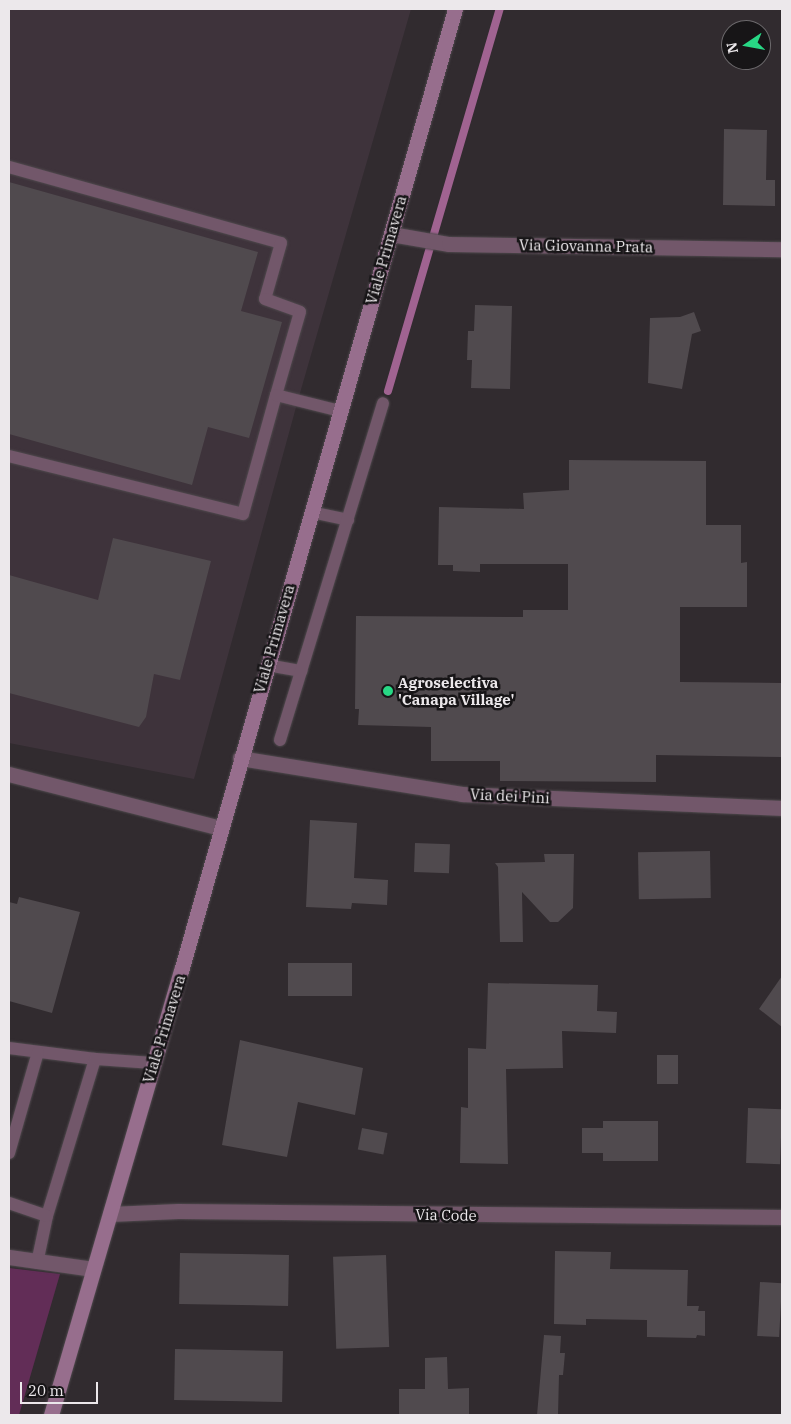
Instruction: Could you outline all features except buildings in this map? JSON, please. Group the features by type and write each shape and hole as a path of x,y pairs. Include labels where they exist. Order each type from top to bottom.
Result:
{"main road":[{"name":"Viale Primavera","path":"51,1415 154,1063 455,9"}],"street":[{"name":"Via Giovanna Prata","path":"391,234 449,244 782,249"},
{"name":"Via dei Pini","path":"240,758 462,794 782,808"},
{"path":"9,774 221,828"},
{"name":"Via Code","path":"110,1214 178,1211 782,1217"},
{"path":"9,1256 36,1263 69,1264 93,1270"}],"lane":[{"path":"9,167 281,243 265,299 300,312 244,514 9,456"},
{"path":"276,396 340,411"},
{"path":"280,740 383,403"},
{"path":"311,512 348,520"},
{"path":"267,664 301,671"},
{"path":"9,1048 95,1059 154,1063"},
{"path":"9,1153 38,1052"},
{"path":"36,1263 47,1216 95,1059"},
{"path":"9,1204 47,1216"}],"shaded area":[{"path":"9,9 411,9 298,400 194,779 9,743"},
{"path":"9,1268 60,1274 19,1415 9,1415"}],"waterway":[{"path":"388,391 500,9"}],"place":[{"name":"Agroselectiva 'Canapa Village'","path":"388,691"}]}
